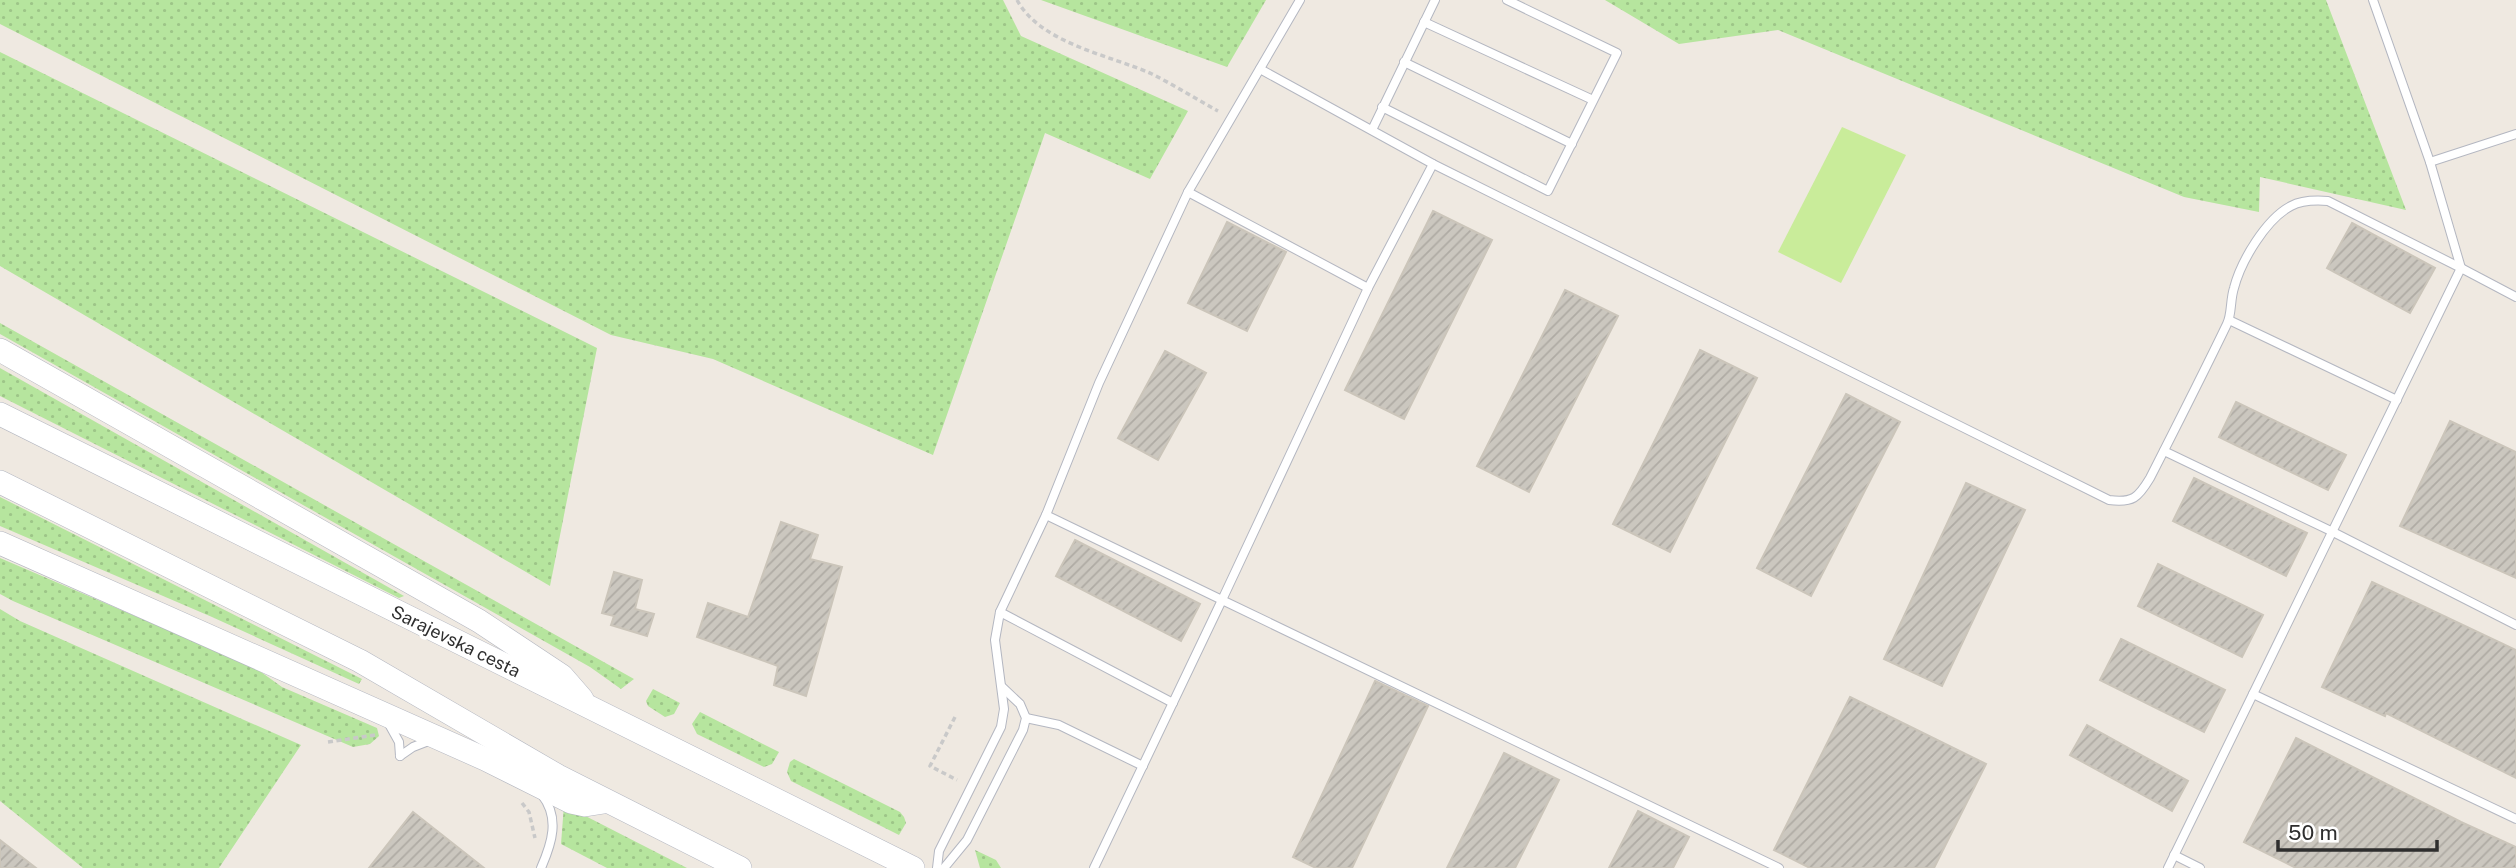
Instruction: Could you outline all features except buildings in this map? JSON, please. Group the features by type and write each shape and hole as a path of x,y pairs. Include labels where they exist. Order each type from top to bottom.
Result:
{"main road":[{"path":"0,351 488,627 562,676 588,707"},
{"name":"Sarajevska cesta","path":"0,414 913,868"},
{"path":"0,482 360,661 511,750 736,867"},
{"path":"0,543 438,738 525,789 571,802 594,805 607,802"}],"lane":[{"path":"937,868 940,851 1001,727 1004,709 995,640 1000,612 1046,515 1099,383 1188,192 1300,0"},
{"path":"1372,130 1435,0"},
{"path":"1382,107 1548,191 1616,53 1507,0"},
{"path":"2168,868 2461,268 2430,162 2373,0"},
{"path":"1424,22 1594,100"},
{"path":"1404,62 1572,144"},
{"path":"1260,69 1433,164 2109,500 2127,502 2140,494 2229,320 2234,286 2260,237 2280,214 2293,205 2312,200 2328,201 2516,297"},
{"path":"2430,162 2516,134"},
{"path":"1094,868 1368,288 1433,164"},
{"path":"1188,192 1368,288"},
{"path":"2229,320 2397,400"},
{"path":"2164,450 2516,625"},
{"path":"1046,515 1779,868"},
{"path":"1000,612 1173,704"},
{"path":"944,868 967,840 1018,743 1026,718 1020,704 1002,687"},
{"path":"2253,694 2516,819"},
{"path":"371,708 396,733 400,756 413,747 438,738"},
{"path":"1026,718 1059,725 1143,766"},
{"path":"525,789 548,802 554,824 541,867"},
{"path":"2174,855 2200,868"}],"path":[{"path":"1017,0 1024,13 1066,42 1151,74 1232,118"},
{"path":"955,717 930,766 962,783"},
{"path":"328,742 381,735"},
{"path":"525,789 537,846"}],"green space":[{"path":"0,0 1003,0 1021,36 1188,111 1150,179 1045,133 933,455 713,359 611,335 0,24"},
{"path":"1041,0 1266,0 1227,67"},
{"path":"1605,0 2326,0 2406,210 2260,177 2259,212 2184,197 1778,30 1679,44"},
{"path":"0,52 597,348 550,586 0,266"},
{"path":"1842,127 1906,155 1841,283 1778,252"},
{"path":"0,323 634,679 621,689 590,667 0,334"},
{"path":"0,368 404,596 399,598 0,396"},
{"path":"0,497 362,679 359,684 212,617 0,526"},
{"path":"0,558 254,667 282,687 377,728 379,736 370,744 353,747 13,601 0,594"},
{"path":"0,609 20,621 301,745 219,868 83,868 0,801"},
{"path":"653,689 680,703 674,714 665,717 648,706 646,701"},
{"path":"700,712 779,752 772,764 764,767 697,734 692,724"},
{"path":"794,759 900,812 906,823 899,835 791,781 787,772"},
{"path":"564,805 687,868 607,868 561,844"},
{"path":"975,850 996,860 1001,868 980,868"}]}
